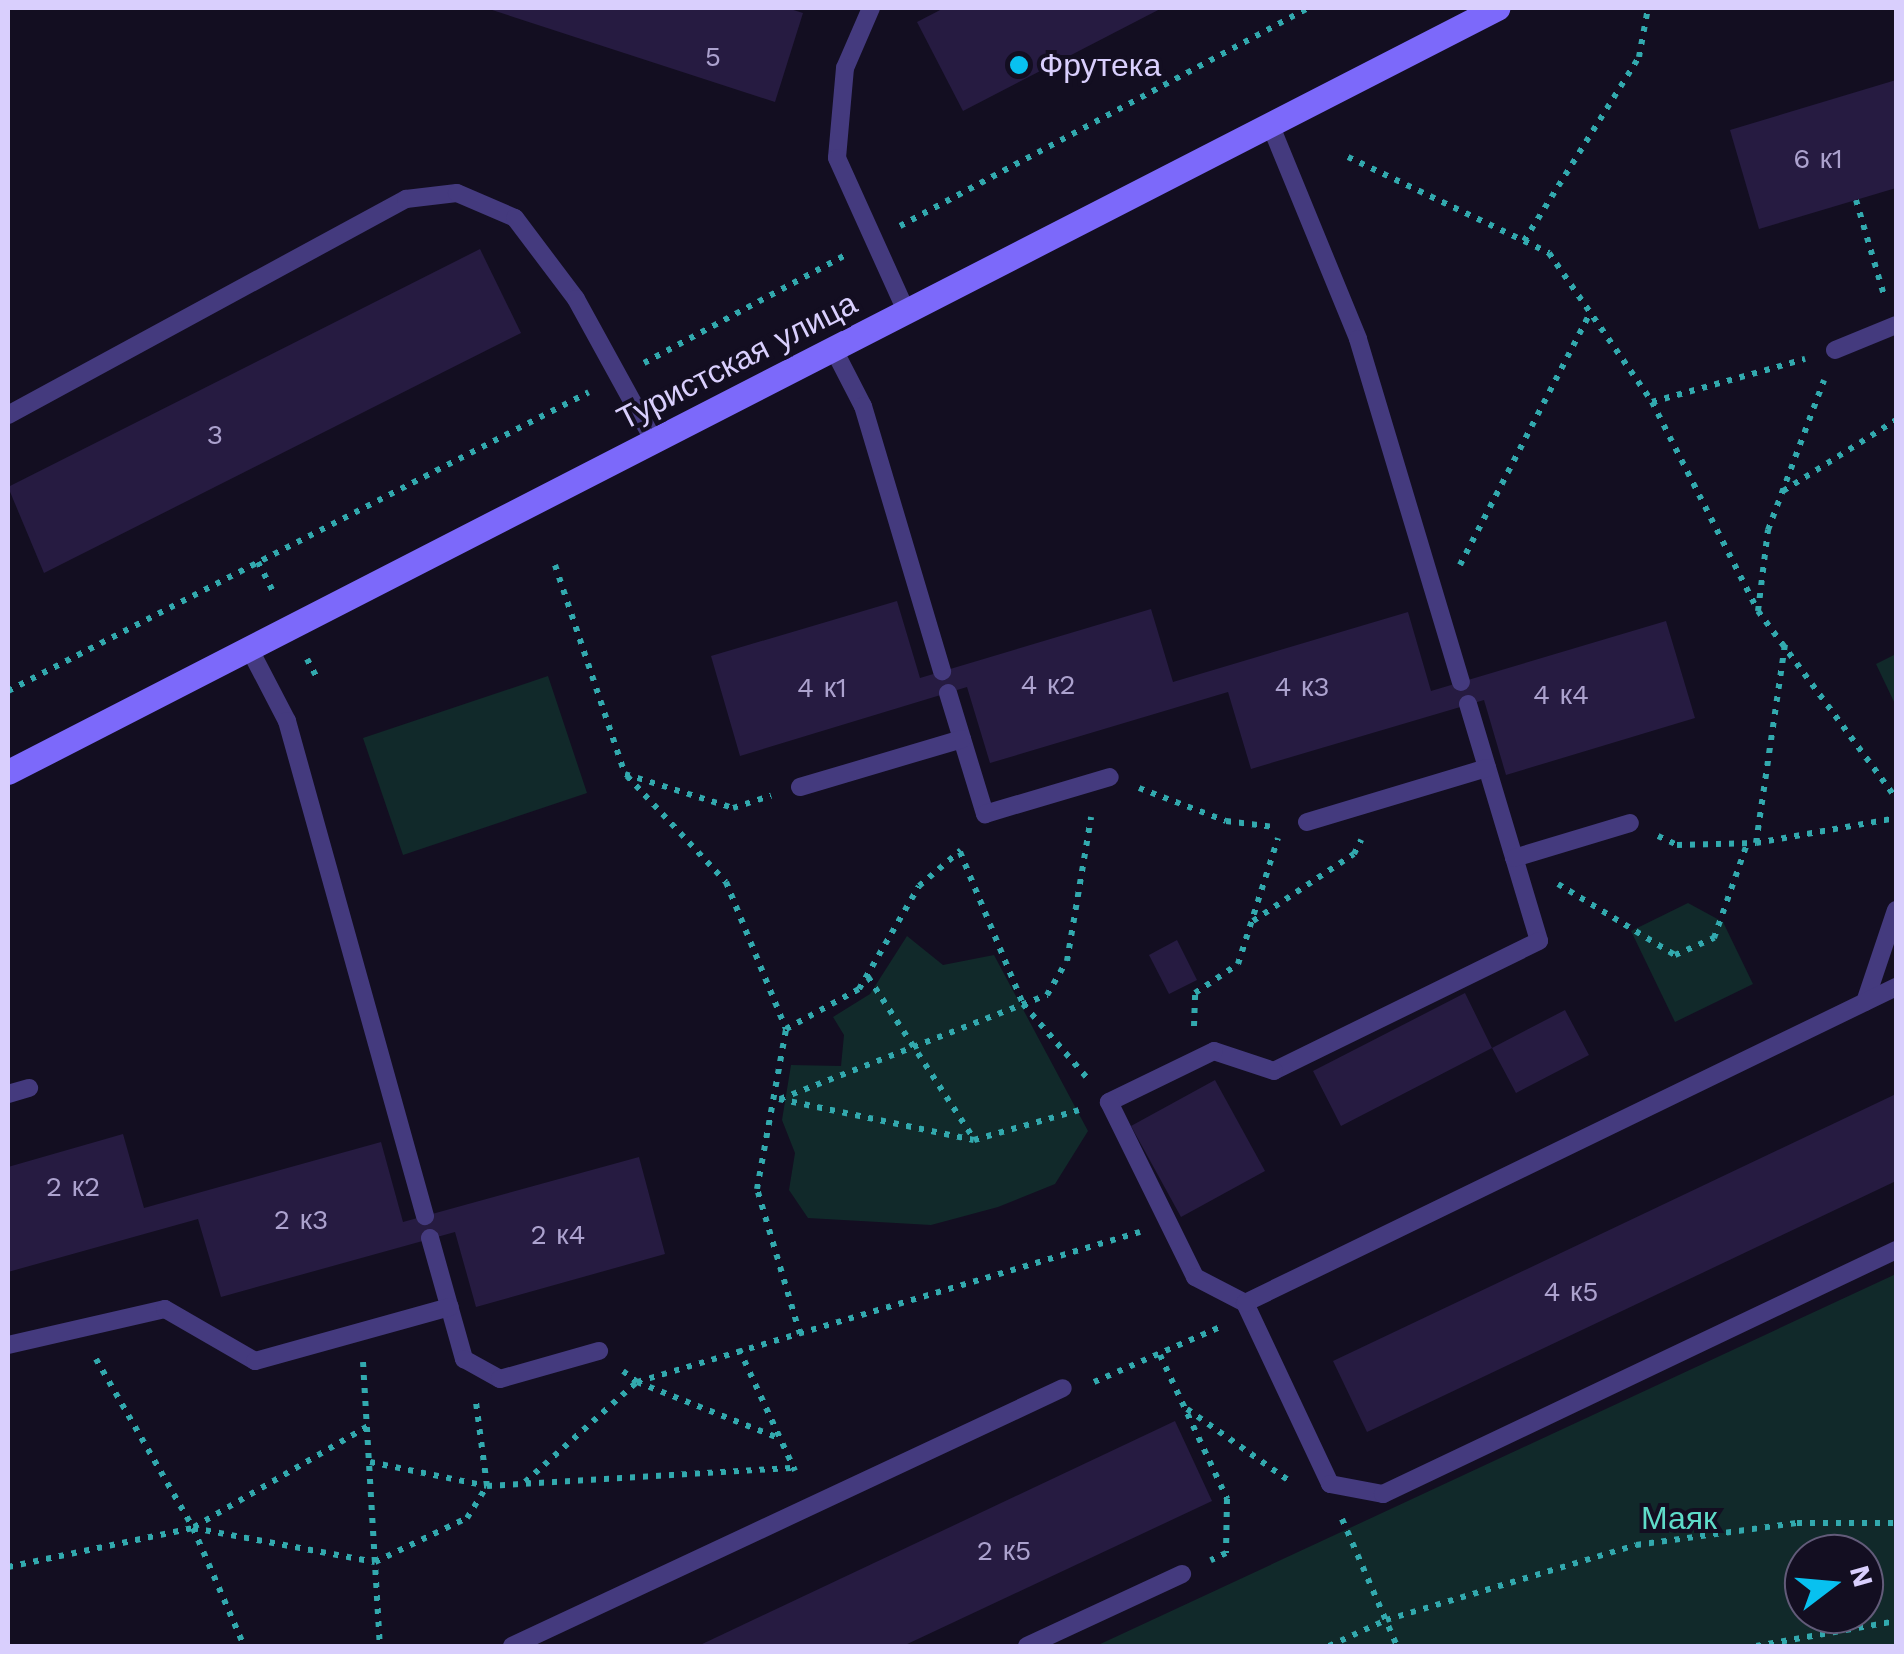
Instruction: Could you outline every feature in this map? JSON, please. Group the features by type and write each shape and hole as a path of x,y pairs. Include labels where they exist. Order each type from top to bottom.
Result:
{"main road":[{"name":"Туристская улица","path":"8,772 1497,8"}],"lane":[{"path":"872,8 844,68 837,158 871,242 906,311"},
{"path":"1270,124 1358,339 1461,682"},
{"path":"8,415 406,199 457,193 515,218 622,375 654,441"},
{"path":"1835,350 1895,326"},
{"path":"833,348 863,406 942,671"},
{"path":"249,648 287,721 425,1216"},
{"path":"948,693 985,814 1102,779"},
{"path":"1468,704 1538,941 1274,1071 1214,1051 1109,1102 1196,1277 1248,1308 1330,1484 1383,1494 1896,1250"},
{"path":"800,787 962,739"},
{"path":"1308,822 1487,768"},
{"path":"1514,858 1630,823"},
{"path":"1865,1002 1896,910"},
{"path":"1248,1308 1896,986"},
{"path":"8,1094 29,1088"},
{"path":"430,1238 471,1362 500,1379 599,1351"},
{"path":"8,1346 165,1309 255,1360 450,1306"},
{"path":"512,1646 1063,1388"},
{"path":"1027,1646 1182,1574"}],"path":[{"path":"8,691 622,375 1309,8"},
{"path":"1524,241 1639,57 1648,8"},
{"path":"1348,157 1549,252 1652,402 1758,611 1896,798"},
{"path":"1856,200 1895,326"},
{"path":"1438,606 1590,312"},
{"path":"1652,402 1835,350"},
{"path":"1758,611 1782,491 1835,350"},
{"path":"1782,491 1896,420"},
{"path":"258,562 277,600"},
{"path":"555,564 625,774 726,882 786,1029 779,1100 757,1189 800,1334"},
{"path":"1514,858 1675,955 1714,938 1752,844 1785,644"},
{"path":"304,654 318,680"},
{"path":"625,774 733,808 800,787"},
{"path":"779,1100 911,1042 1047,995 1068,961 1102,779 1226,822 1281,827 1308,822"},
{"path":"1252,922 1354,854 1380,800"},
{"path":"786,1029 868,977 919,886 960,852 985,814"},
{"path":"1630,823 1676,845 1752,844 1896,818"},
{"path":"1192,1062 1195,994 1238,964 1281,827"},
{"path":"960,852 1023,1004 1109,1102"},
{"path":"868,977 974,1140"},
{"path":"779,1100 974,1140 1078,1111"},
{"path":"524,1482 637,1382 738,1349 1127,1239 1165,1216"},
{"path":"1063,1388 1160,1355 1248,1308"},
{"path":"361,1331 380,1646"},
{"path":"80,1332 193,1528 244,1646"},
{"path":"738,1349 811,1505"},
{"path":"599,1351 637,1382 780,1440"},
{"path":"1160,1355 1227,1499 1226,1554 1182,1574"},
{"path":"193,1528 376,1562 467,1518 487,1486 471,1362"},
{"path":"1186,1408 1287,1482 1330,1484"},
{"path":"8,1567 193,1528 368,1426"},
{"path":"370,1462 487,1486 794,1468"},
{"path":"1329,1646 1386,1620 1636,1545 1797,1522 1896,1523"},
{"path":"1352,1542 1398,1646"},
{"path":"1756,1646 1896,1620"}],"green space":[{"path":"1896,654 1896,706 1876,664"},
{"path":"548,676 587,793 403,855 363,738"},
{"path":"1688,903 1723,922 1753,984 1675,1022 1631,931"},
{"path":"907,936 943,965 994,955 1088,1131 1055,1184 998,1207 931,1225 808,1218 789,1190 795,1153 782,1120 791,1065 841,1066 844,1035 833,1017 870,994"},
{"name":"Маяк","path":"1896,1274 1896,1646 1096,1646"}],"building":[{"path":"486,8 787,8 803,13 775,102"},
{"path":"944,8 1162,8 963,111 917,22"},
{"path":"1896,80 1896,188 1759,229 1730,130"},
{"path":"480,249 521,333 44,573 8,487"},
{"path":"897,601 920,678 1151,609 1173,682 1408,612 1431,691 1666,621 1695,718 1506,775 1484,700 1251,769 1228,692 990,763 967,687 740,756 711,656"},
{"path":"1177,940 1197,980 1169,994 1149,955"},
{"path":"1465,993 1492,1048 1341,1126 1313,1071"},
{"path":"1565,1010 1589,1055 1516,1093 1492,1048"},
{"path":"1215,1080 1265,1171 1181,1217 1131,1126"},
{"path":"1896,1094 1896,1181 1367,1432 1333,1361"},
{"path":"123,1134 144,1208 381,1142 403,1222 639,1157 665,1254 476,1307 455,1232 221,1297 198,1219 8,1272 8,1167"},
{"path":"1175,1421 1212,1501 903,1646 698,1646"}],"place":[{"name":"Фрутека","path":"1019,65"}]}
